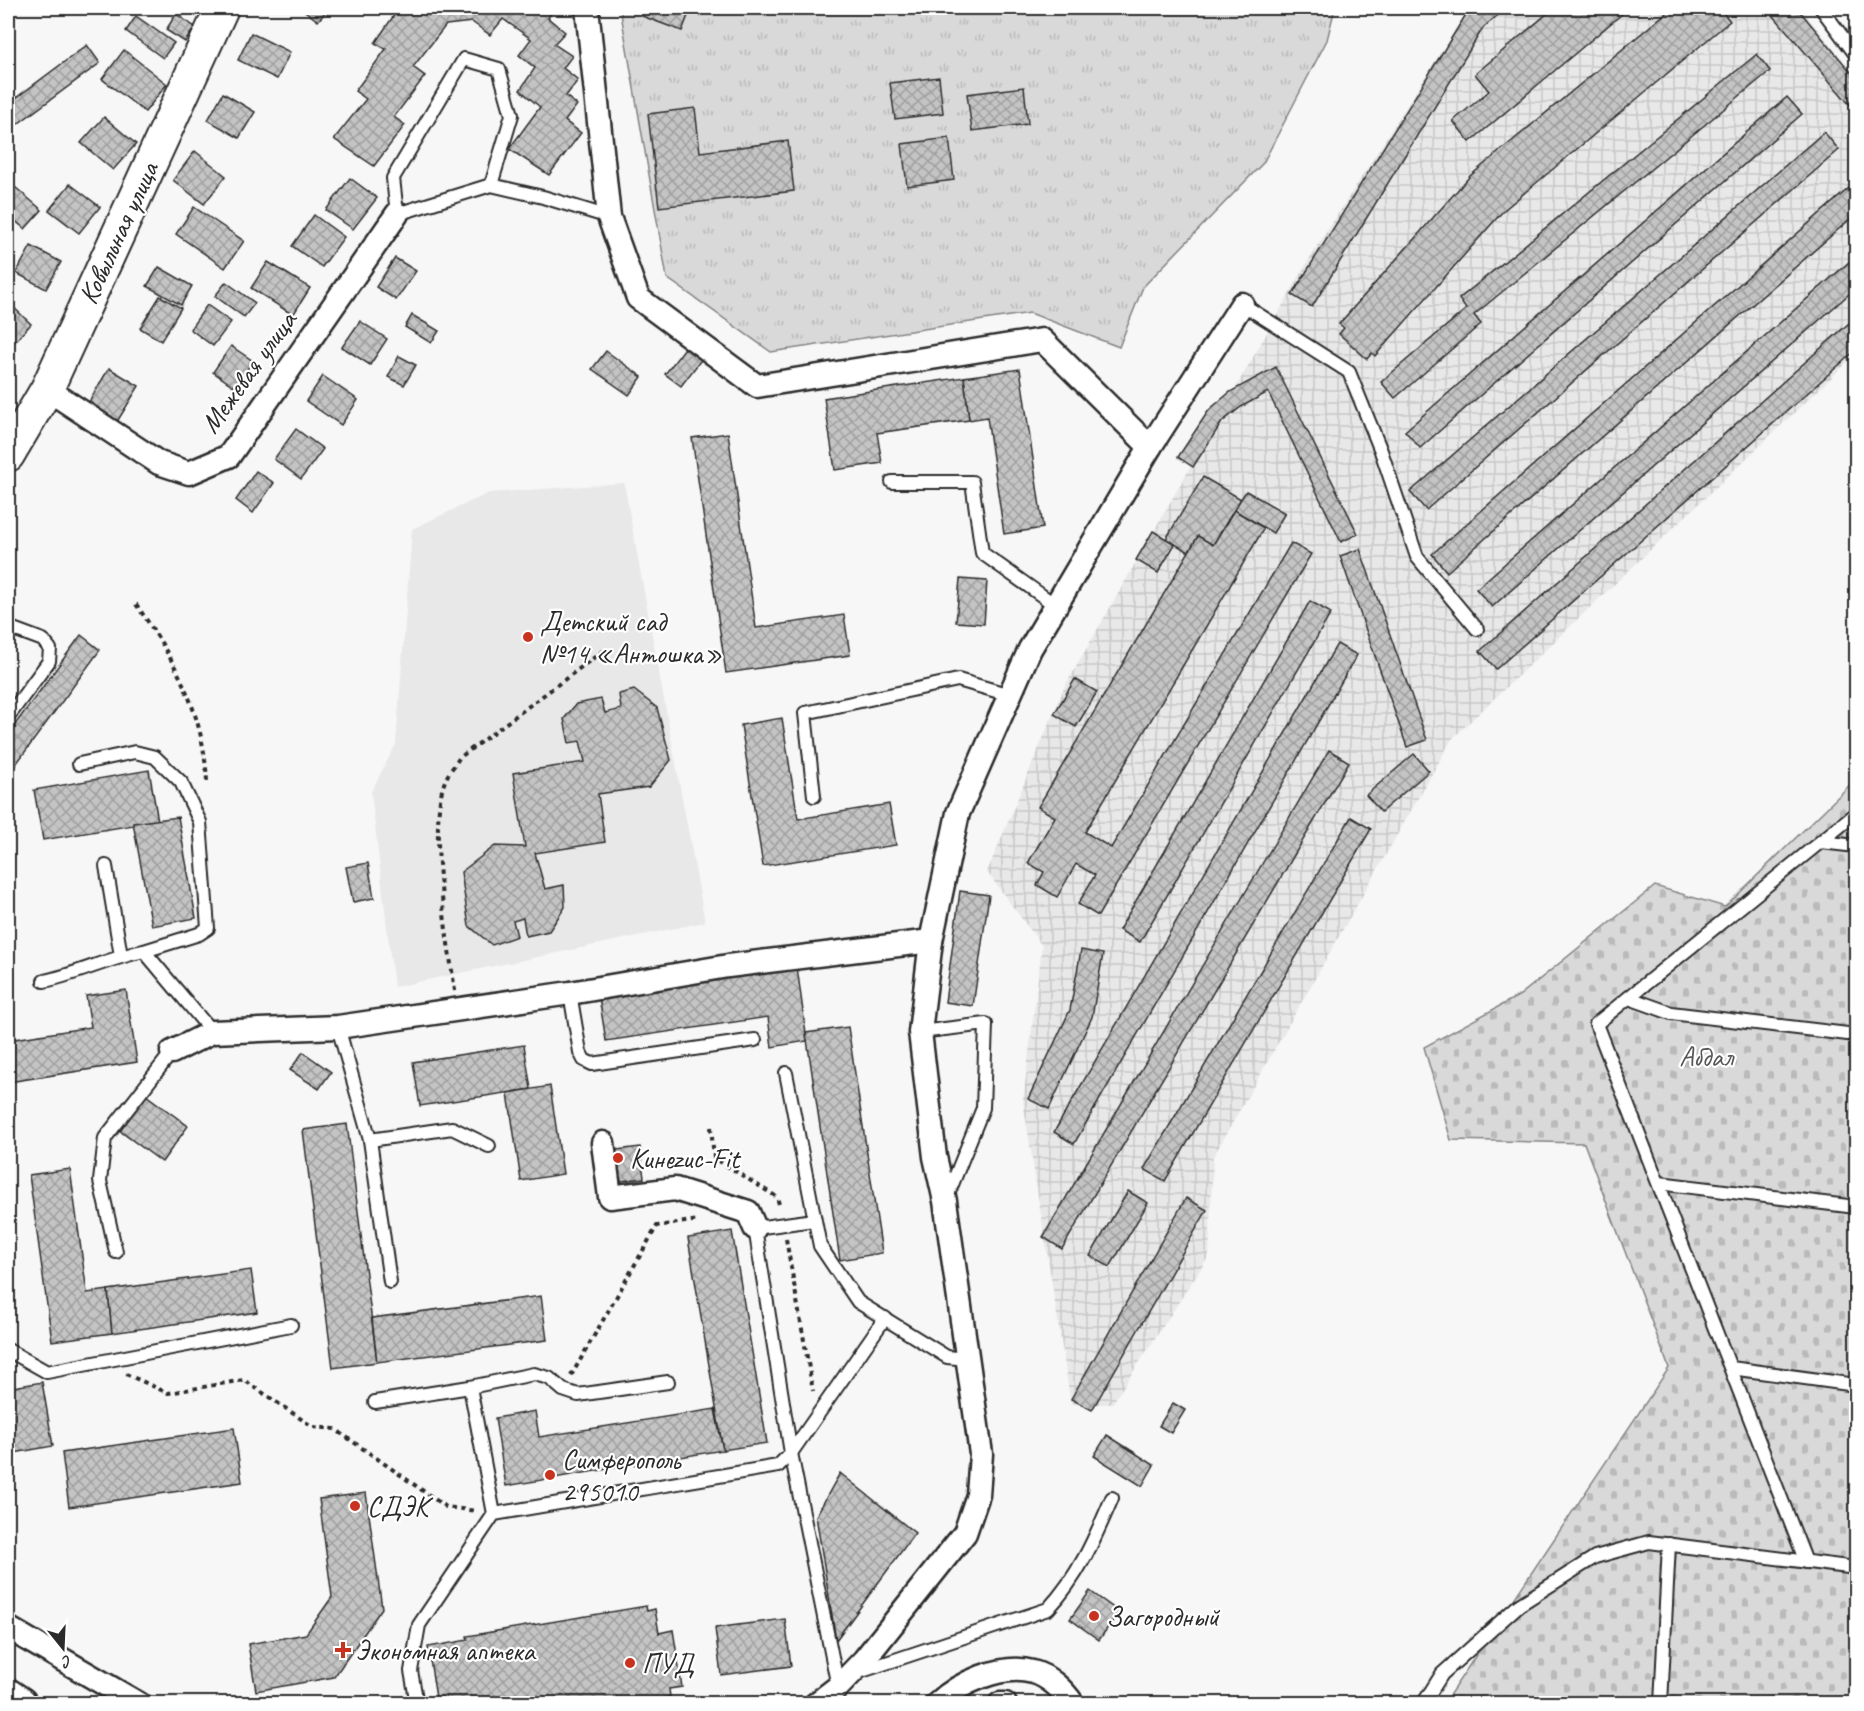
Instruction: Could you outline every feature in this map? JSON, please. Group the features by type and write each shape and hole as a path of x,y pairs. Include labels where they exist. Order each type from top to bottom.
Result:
{"main road":[{"path":"8,1696 20,1704"}],"street":[{"name":"Ковыльная улица","path":"8,455 47,388 222,8"},
{"path":"587,8 609,217 638,298 757,386 1042,340 1150,447"},
{"name":"Межевая улица","path":"47,388 159,463 189,473 230,456 397,214"},
{"path":"816,1704 844,1681 965,1533 978,1495 981,1454 945,1201 935,1157 920,1032 931,941 958,813 1030,649 1150,447 1242,304"},
{"path":"172,1052 212,1032 338,1027 570,993 728,966 931,941"},
{"path":"603,1143 609,1197 675,1189 752,1220"},
{"path":"8,1628 139,1704"},
{"path":"937,1704 966,1684 1001,1671 1033,1672 1062,1689 1073,1704"},
{"path":"1000,1704 1005,1704"}],"lane":[{"path":"1821,8 1857,55"},
{"path":"490,185 512,115 499,69 464,59 393,178 397,214 490,185 543,197 609,217"},
{"path":"1242,304 1349,372 1382,451 1417,557 1478,629"},
{"path":"892,482 972,482 982,553 1055,605"},
{"path":"8,627 43,640 50,649 49,661 8,717"},
{"path":"814,796 805,713 958,680 1010,695"},
{"path":"44,981 69,976 121,956 199,934 208,928 200,822 181,782 155,757 135,752 79,764"},
{"path":"1806,1562 1596,1024 1857,813"},
{"path":"1821,842 1857,846"},
{"path":"106,866 121,956"},
{"path":"144,951 212,1032"},
{"path":"570,993 580,1052 584,1060 592,1064 755,1040"},
{"path":"1629,998 1671,1013 1857,1035"},
{"path":"920,1032 986,1024 983,1108 945,1201"},
{"path":"338,1027 370,1140 390,1282"},
{"path":"116,1252 100,1181 105,1138 172,1052"},
{"path":"786,1073 820,1246 858,1302 947,1357 967,1359"},
{"path":"370,1140 452,1128 489,1146"},
{"path":"1659,1183 1857,1207"},
{"path":"814,1220 752,1220 791,1453 844,1681 1048,1609 1065,1591 1088,1554 1112,1498"},
{"path":"494,1514 778,1466 791,1453 885,1318"},
{"path":"8,1350 47,1372 291,1325"},
{"path":"1731,1368 1857,1385"},
{"path":"375,1402 534,1374 549,1378 563,1390 578,1395 668,1382"},
{"path":"417,1704 411,1671 419,1625 494,1514 470,1386"},
{"path":"1423,1704 1442,1674 1519,1605 1595,1557 1649,1542 1857,1568"},
{"path":"1660,1704 1669,1544"}],"path":[{"path":"136,604 179,671 196,713 205,747 207,781"},
{"path":"457,1009 440,861 438,815 445,781 459,758 607,648"},
{"path":"752,1220 779,1207"},
{"path":"563,1390 657,1226 702,1219"},
{"path":"104,1361 168,1393 244,1380 313,1427 336,1429 446,1507 494,1514"}],"shaded area":[{"path":"1469,8 1800,8 1856,76 1856,354 1452,739 1213,1157 1209,1256 1112,1404 1071,1404 1023,1101 1042,946 987,872 1064,688 1308,261"},
{"path":"1842,8 1856,8 1856,29"},
{"name":"Детский сад №14 «Антошка»","path":"624,483 705,922 394,987 371,792 396,744 412,529 489,493"}],"green space":[{"path":"620,8 1335,8 1327,40 1263,163 1143,287 1119,347 1030,313 771,352 667,278"},
{"name":"Абдал","path":"1856,779 1856,1703 1444,1703 1669,1368 1584,1143 1451,1140 1424,1047 1520,995 1655,886 1725,907"}],"building":[{"path":"301,8 329,8 318,21"},
{"path":"399,8 546,8 552,12 548,18 565,32 554,44 572,56 563,68 578,80 566,96 577,105 565,121 581,133 549,175 509,149 540,107 520,90 535,68 519,55 531,39 503,19 490,35 472,22 446,25 413,67 425,76 394,117 405,125 374,166 334,139 366,99 355,91 386,49 375,43"},
{"path":"646,8 691,8 682,31 642,16"},
{"path":"1470,8 1506,8 1483,28 1312,307 1292,295"},
{"path":"1554,8 1629,8 1470,142 1453,121 1489,91 1475,74"},
{"path":"1672,8 1719,8 1730,21 1504,210 1375,356 1372,353 1367,359 1339,334 1344,328 1339,324 1470,176"},
{"path":"1767,8 1797,8 1856,78 1856,112"},
{"path":"176,14 195,27 185,42 166,30"},
{"path":"136,16 174,43 163,58 126,31"},
{"path":"251,33 290,52 277,79 238,60"},
{"path":"87,45 100,63 8,131 8,104"},
{"path":"124,50 167,84 145,112 102,79"},
{"path":"1757,54 1770,71 1474,315 1481,324 1395,398 1381,382 1466,309 1459,299"},
{"path":"939,77 943,113 895,119 890,83"},
{"path":"1024,87 1028,124 972,131 967,94"},
{"path":"223,93 255,112 239,138 208,120"},
{"path":"1787,97 1802,114 1420,448 1405,431"},
{"path":"695,108 700,152 788,141 794,191 659,207 648,114"},
{"path":"104,117 136,144 113,170 81,143"},
{"path":"1824,132 1839,150 1426,510 1410,492"},
{"path":"949,138 954,180 907,186 902,144"},
{"path":"195,151 226,176 204,204 173,180"},
{"path":"350,178 377,198 353,229 326,210"},
{"path":"9,182 42,210 25,229 8,215"},
{"path":"1856,182 1856,214 1447,572 1432,554"},
{"path":"70,184 100,207 79,233 49,210"},
{"path":"194,207 244,241 225,268 176,234"},
{"path":"314,215 344,237 322,267 292,246"},
{"path":"31,246 61,262 46,289 16,273"},
{"path":"1856,256 1856,288 1492,607 1476,589"},
{"path":"395,258 416,271 396,300 376,287"},
{"path":"268,262 310,288 293,315 251,288"},
{"path":"159,267 192,286 181,305 147,286"},
{"path":"226,282 255,303 244,317 215,296"},
{"path":"160,296 181,308 161,341 140,328"},
{"path":"8,302 31,324 9,348 8,347"},
{"path":"207,305 231,322 213,346 190,329"},
{"path":"412,315 439,331 431,343 405,327"},
{"path":"1856,317 1856,350 1496,669 1480,651"},
{"path":"360,321 387,339 370,365 342,347"},
{"path":"688,344 704,356 681,386 665,374"},
{"path":"231,346 253,361 235,387 213,372"},
{"path":"606,351 642,377 629,395 592,369"},
{"path":"399,356 416,365 404,385 388,377"},
{"path":"1276,367 1358,534 1341,542 1268,392 1241,407 1222,422 1193,467 1178,457 1209,410 1230,392"},
{"path":"109,368 139,386 115,425 86,407"},
{"path":"1020,369 1043,528 1004,534 987,417 969,420 964,377"},
{"path":"323,376 358,400 341,425 306,401"},
{"path":"964,377 969,420 877,433 882,463 835,470 824,398"},
{"path":"296,429 323,449 301,479 274,459"},
{"path":"728,433 756,628 844,615 850,655 726,673 692,438"},
{"path":"256,471 274,483 253,513 236,500"},
{"path":"1203,477 1241,499 1213,545 1198,536 1189,552 1166,539"},
{"path":"1246,491 1285,513 1273,533 1234,510"},
{"path":"1234,510 1264,528 1085,832 1111,848 1291,543 1311,554 1098,916 1078,904 1095,875 1076,864 1057,897 1037,885 1044,872 1028,863 1055,817 1038,807 1198,536 1213,545"},
{"path":"1153,531 1175,544 1158,573 1136,560"},
{"path":"1360,549 1427,740 1407,747 1340,556"},
{"path":"960,579 987,581 984,624 956,622"},
{"path":"1310,601 1331,613 1140,942 1119,930"},
{"path":"81,635 100,650 8,775 8,734"},
{"path":"1337,644 1357,655 1074,1144 1054,1132"},
{"path":"1075,679 1097,692 1076,727 1054,714"},
{"path":"634,690 657,708 671,760 649,787 598,794 605,842 535,853 545,889 564,885 565,907 549,931 526,936 523,918 513,921 517,936 492,945 469,926 461,872 495,846 525,847 513,773 585,762 580,741 569,743 564,719 576,704 601,699 605,713 621,709 619,694"},
{"path":"782,718 798,819 889,804 896,845 763,866 741,725"},
{"path":"1329,750 1349,762 1062,1249 1043,1237"},
{"path":"1414,754 1429,771 1381,812 1366,795"},
{"path":"149,770 158,821 43,840 34,790"},
{"path":"178,817 196,918 152,926 133,823"},
{"path":"1351,817 1371,829 1165,1181 1144,1169"},
{"path":"368,863 374,898 353,902 346,867"},
{"path":"960,891 989,895 973,1006 945,1002"},
{"path":"1081,950 1103,954 1092,1017 1049,1109 1028,1099 1070,1010"},
{"path":"797,967 807,1041 772,1047 768,1017 606,1041 599,997"},
{"path":"126,990 137,1062 8,1082 8,1040 91,1027 86,996"},
{"path":"848,1027 882,1253 840,1260 806,1033"},
{"path":"524,1045 531,1089 420,1106 413,1062"},
{"path":"303,1052 331,1072 319,1089 290,1070"},
{"path":"550,1086 563,1174 521,1181 508,1093"},
{"path":"146,1095 188,1126 162,1162 120,1131"},
{"path":"347,1124 377,1362 333,1368 303,1130"},
{"path":"640,1147 644,1178 614,1182 609,1151"},
{"path":"70,1169 87,1293 108,1290 112,1333 52,1341 29,1175"},
{"path":"1128,1191 1148,1203 1110,1267 1090,1256"},
{"path":"1186,1198 1207,1210 1092,1410 1071,1399"},
{"path":"732,1231 767,1443 723,1450 688,1238"},
{"path":"251,1270 257,1312 112,1333 108,1290"},
{"path":"541,1296 547,1340 377,1362 372,1318"},
{"path":"42,1382 53,1446 8,1454 8,1388"},
{"path":"1173,1403 1185,1410 1171,1433 1159,1426"},
{"path":"715,1409 723,1450 506,1486 495,1418 535,1411 539,1437"},
{"path":"234,1428 242,1482 69,1507 62,1453"},
{"path":"1107,1435 1154,1465 1142,1486 1094,1456"},
{"path":"840,1473 915,1533 836,1640 816,1516"},
{"path":"366,1493 382,1608 334,1677 256,1691 248,1644 306,1634 332,1597 319,1499"},
{"name":"Загородный","path":"1090,1591 1119,1612 1099,1640 1070,1619"},
{"path":"646,1606 647,1611 655,1609 659,1633 673,1630 682,1687 669,1689 670,1697 633,1704 437,1704 428,1647 468,1640 467,1636"},
{"path":"785,1619 791,1666 721,1675 715,1628"}],"place":[{"name":"Детский сад №14 «Антошка»","path":"528,637"},
{"name":"Кинеzис-Fit","path":"618,1158"},
{"name":"Симферополь 295010","path":"550,1475"},
{"name":"СДЭК","path":"355,1506"},
{"name":"Загородный","path":"1094,1616"},
{"name":"Экономная аптека","path":"343,1650"},
{"name":"ПУД","path":"630,1663"}]}
